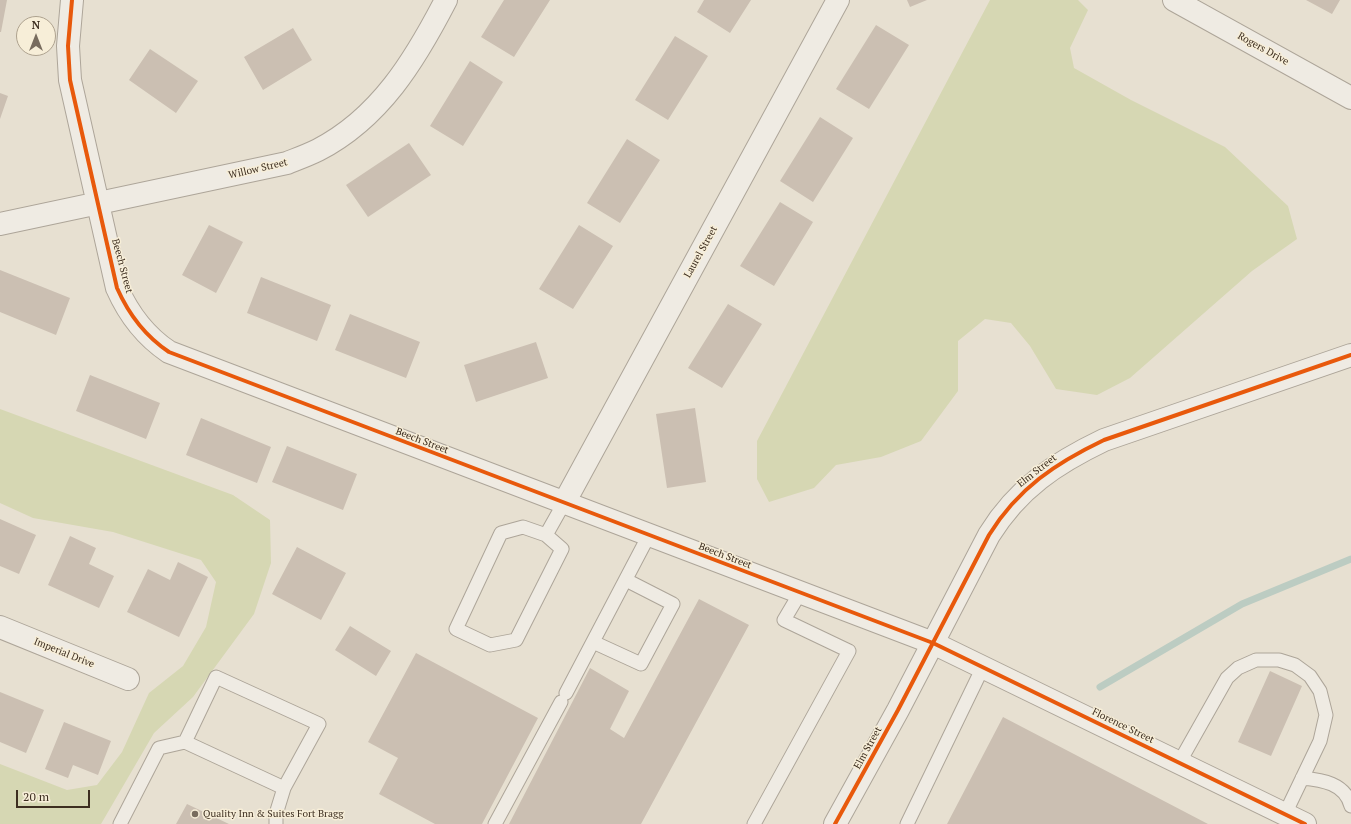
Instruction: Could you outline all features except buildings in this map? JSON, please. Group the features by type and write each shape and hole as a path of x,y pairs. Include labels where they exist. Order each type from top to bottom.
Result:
{"street":[{"name":"Beech Street","path":"72,0 68,46 70,80 118,288 124,303 143,331 155,343 169,352 933,643"},
{"name":"Willow Street","path":"0,224 287,163 318,150 352,128 372,111 395,86 424,44 446,0"},
{"name":"Laurel Street","path":"564,503 838,0"},
{"name":"Rogers Drive","path":"1174,0 1351,98"},
{"name":"Elm Street","path":"835,824 999,520 1020,494 1046,472 1074,454 1104,440 1351,355"},
{"name":"Imperial Drive","path":"0,627 128,679"},
{"name":"Florence Street","path":"933,643 1306,824"}],"lane":[{"path":"546,535 564,503"},
{"path":"523,527 546,535 562,549 516,640 490,645 456,629 501,533 523,527"},
{"path":"495,824 649,535"},
{"path":"593,642 641,664 673,604 626,580"},
{"path":"754,824 849,651 784,620 800,593"},
{"path":"1179,763 1227,678 1238,668 1256,660 1279,660 1295,665 1310,676 1320,691 1326,714 1320,741 1285,814"},
{"path":"908,824 983,667"},
{"path":"185,742 216,677 319,724 284,788 276,814 276,824"},
{"path":"120,824 159,748 185,742 284,788"},
{"path":"1302,778 1325,780 1340,788 1350,801 1351,806"}],"green space":[{"path":"990,0 1078,0 1088,10 1070,48 1074,68 1131,100 1225,147 1288,206 1297,239 1252,271 1130,378 1097,395 1056,389 1030,346 1011,323 985,319 958,341 958,391 921,441 881,457 836,465 814,488 769,502 757,479 757,441"},
{"path":"0,409 233,495 270,520 271,563 254,614 193,697 154,733 101,824 0,824 0,764 67,790 97,785 122,752 149,693 183,666 206,627 216,582 201,560 113,532 33,518 0,503"}],"waterway":[{"path":"1100,687 1242,604 1351,559"}],"cycle path":[{"path":"72,0 68,46 70,80 117,288 132,316 145,332 160,346 169,352 933,643 1305,824"},
{"path":"835,824 898,710 989,535 1000,518 1025,490 1054,468 1104,440 1351,355"}],"place":[{"name":"Quality Inn & Suites Fort Bragg","path":"195,814"}]}
